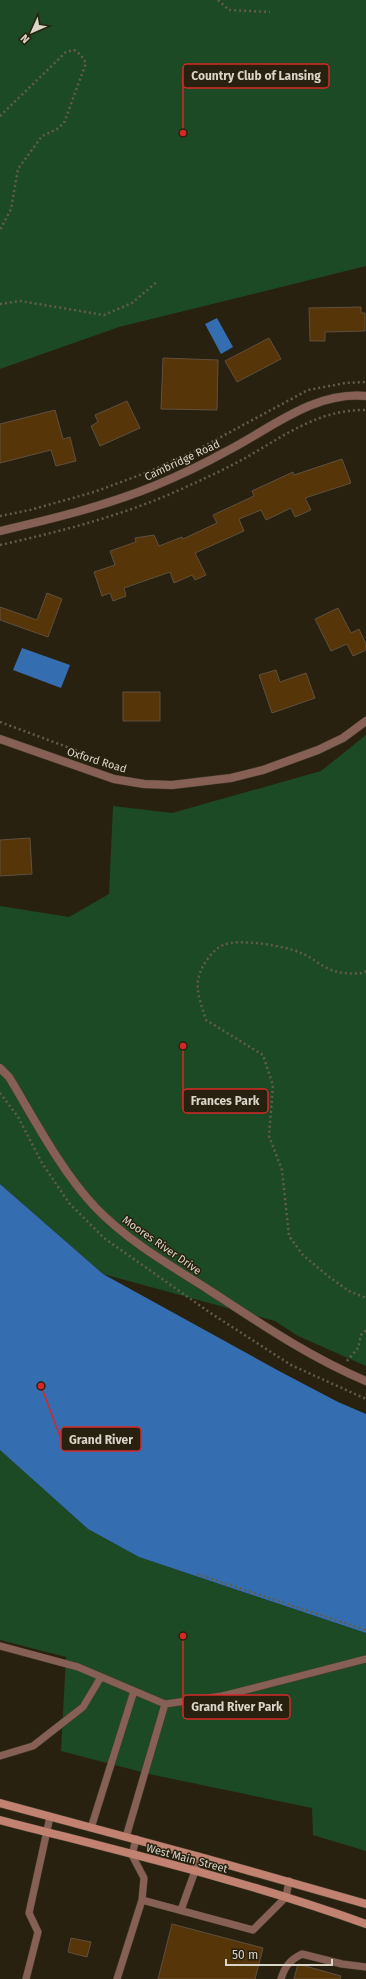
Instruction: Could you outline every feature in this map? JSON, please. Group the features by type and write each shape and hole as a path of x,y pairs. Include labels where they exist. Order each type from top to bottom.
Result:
{"main road":[{"name":"West Main Street","path":"0,1803 289,1881 366,1904"},
{"name":"West Main Street","path":"0,1820 195,1871 286,1897 366,1924"}],"street":[{"name":"Cambridge Road","path":"0,531 78,512 153,486 225,452 286,417 313,404 336,398 366,396"},
{"name":"Oxford Road","path":"0,738 114,779 144,784 172,785 231,778 262,770 318,750 344,738 366,721"},
{"name":"Moores River Drive","path":"0,1068 9,1077 72,1180 115,1226 150,1253 297,1347 366,1381"}],"lane":[{"path":"0,1646 78,1666 165,1704 222,1696 366,1659"},
{"path":"0,1756 34,1746 83,1707 101,1677"},
{"path":"91,1828 134,1690"},
{"path":"126,1837 165,1704"},
{"path":"26,1979 38,1932 29,1913 50,1816"},
{"path":"116,1979 142,1900 144,1878 132,1855 136,1839"},
{"path":"181,1910 195,1871 198,1856"},
{"path":"142,1900 253,1930 286,1897 289,1881"},
{"path":"281,1979 284,1969 292,1959 302,1954 342,1964 366,1967"}],"path":[{"path":"218,0 229,10 270,12"},
{"path":"0,116 66,52 74,50 81,55 86,63 64,123 57,130 42,136 18,168 11,209 0,230"},
{"path":"0,304 20,301 104,314 132,303 158,281"},
{"path":"0,516 30,510 94,492 148,472 195,451 308,390 345,383 366,382"},
{"path":"0,722 83,754"},
{"path":"366,971 364,974 341,973 326,968 302,953 282,947 257,943 224,944 214,951 200,969 197,989 206,1020 263,1055 273,1085 269,1136 282,1170 289,1236 303,1255 328,1276 349,1291 366,1298"},
{"path":"366,1330 361,1335 358,1348 340,1369 332,1385 366,1400"},
{"path":"197,1574 366,1630"}],"green space":[{"path":"0,0 366,0 366,266 119,327 0,369"},
{"path":"366,735 366,1366 298,1336 275,1321 103,1274 0,1184 0,906 69,917 109,894 113,806 172,813 321,771"},
{"path":"0,1450 88,1529 139,1557 366,1633 366,1851 313,1835 312,1808 149,1774 61,1751 66,1657 0,1640"}],"water":[{"path":"217,318 233,347 221,354 205,324"},
{"path":"22,648 70,665 61,688 13,670"},
{"path":"0,1184 103,1274 279,1371 338,1402 366,1414 366,1633 139,1557 88,1529 0,1450"}],"building":[{"path":"361,307 361,313 365,313 365,331 325,332 325,341 310,341 309,308"},
{"path":"269,338 281,359 237,382 225,361"},
{"path":"163,358 218,360 217,410 161,409"},
{"path":"127,401 140,428 100,446 91,426 98,422 95,415"},
{"path":"55,410 63,439 70,437 76,461 56,466 51,450 0,463 0,424"},
{"path":"342,459 351,483 305,498 311,510 295,517 291,508 266,520 261,510 239,519 244,531 195,553 206,575 195,580 192,575 174,583 170,572 124,588 126,596 113,601 110,593 102,596 94,572 115,565 110,551 136,542 135,538 154,535 159,546 182,537 183,539 217,523 213,515 254,496 252,491 293,472 294,475"},
{"path":"47,593 62,599 48,637 0,620 0,607 37,620"},
{"path":"338,608 351,633 359,629 366,644 366,650 353,656 347,644 331,651 315,619"},
{"path":"276,670 280,682 306,673 315,698 272,713 259,675"},
{"path":"123,692 160,692 160,721 123,721"},
{"path":"30,838 32,874 0,876 0,840"},
{"path":"172,1924 263,1948 255,1979 158,1979"},
{"path":"71,1938 91,1942 87,1957 68,1952"},
{"path":"298,1964 341,1976 340,1979 294,1979"}],"place":[{"name":"Country Club of Lansing","path":"183,133"},
{"name":"Frances Park","path":"183,1046"},
{"name":"Grand River","path":"41,1386"},
{"name":"Grand River Park","path":"183,1636"}]}
